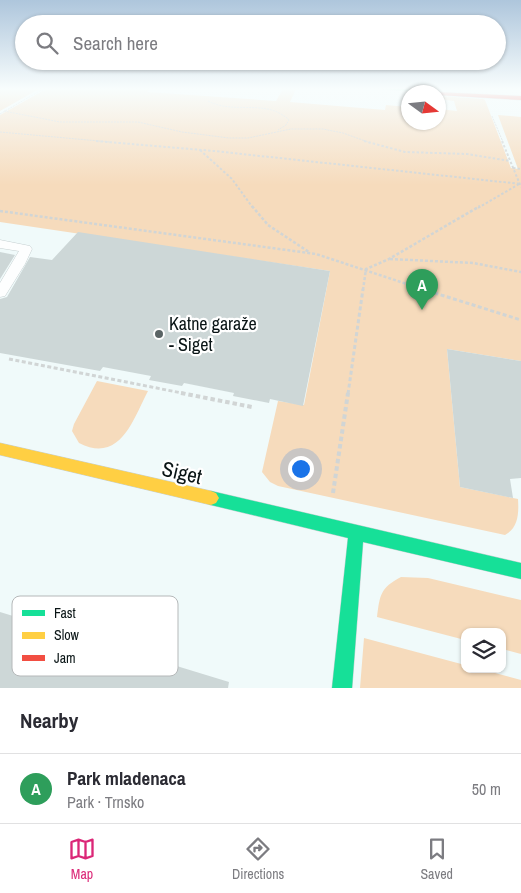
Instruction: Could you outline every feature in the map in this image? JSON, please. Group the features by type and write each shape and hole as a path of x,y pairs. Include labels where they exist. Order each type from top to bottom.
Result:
{"street":[{"name":"Siget","path":"0,449 356,534 521,571"},
{"path":"342,688 356,534"}],"lane":[{"path":"0,244 26,249 26,256 13,270 0,293"}],"path":[{"path":"55,121 83,121"},
{"path":"126,121 182,132 229,138 248,138 300,128 323,130 343,133 383,147 405,152 467,154 510,161"},
{"path":"272,133 286,125 288,121"},
{"path":"495,121 521,185"},
{"path":"0,132 199,149 521,185"},
{"path":"199,149 232,179 247,201 268,225 312,254"},
{"path":"513,168 521,169"},
{"path":"366,269 389,259 521,185"},
{"path":"0,211 312,254 366,269 488,312 521,320"},
{"path":"389,259 461,261 521,272"},
{"path":"332,501 366,269"},
{"path":"9,358 252,407"}],"shaded area":[{"path":"0,121 401,121 401,130 446,130 446,121 493,121 511,168 518,169 500,121 521,121 521,361 447,349 460,487 518,499 517,520 513,529 505,535 278,486 270,482 262,472 278,401 304,405 330,271 0,222"},
{"path":"97,381 148,391 137,414 123,436 105,448 93,448 79,443 72,431"},
{"path":"401,577 428,578 521,600 521,654 506,650 506,628 461,628 461,639 377,617 382,593"},
{"path":"364,638 461,664 461,673 495,673 521,680 521,688 360,688"}],"building":[{"name":"Katne garaže - Siget","path":"78,232 330,271 303,406 270,399 269,403 233,396 234,393 184,383 182,386 149,380 151,376 103,367 100,371 0,353 0,299 7,297 30,257 52,260"},
{"path":"0,252 15,255 0,279"},
{"path":"447,349 521,361 521,478 510,479 513,498 460,487"},
{"path":"0,612 12,616 12,676 178,676 178,666 229,682 228,688 0,688"}],"traffic: fast":[{"path":"211,498 521,571"},
{"path":"342,688 356,533"}],"traffic: slow":[{"path":"0,449 211,498"}],"place":[{"name":"Park mladenaca","path":"422,310"},
{"name":"Katne garaže - Siget","path":"159,334"}]}
